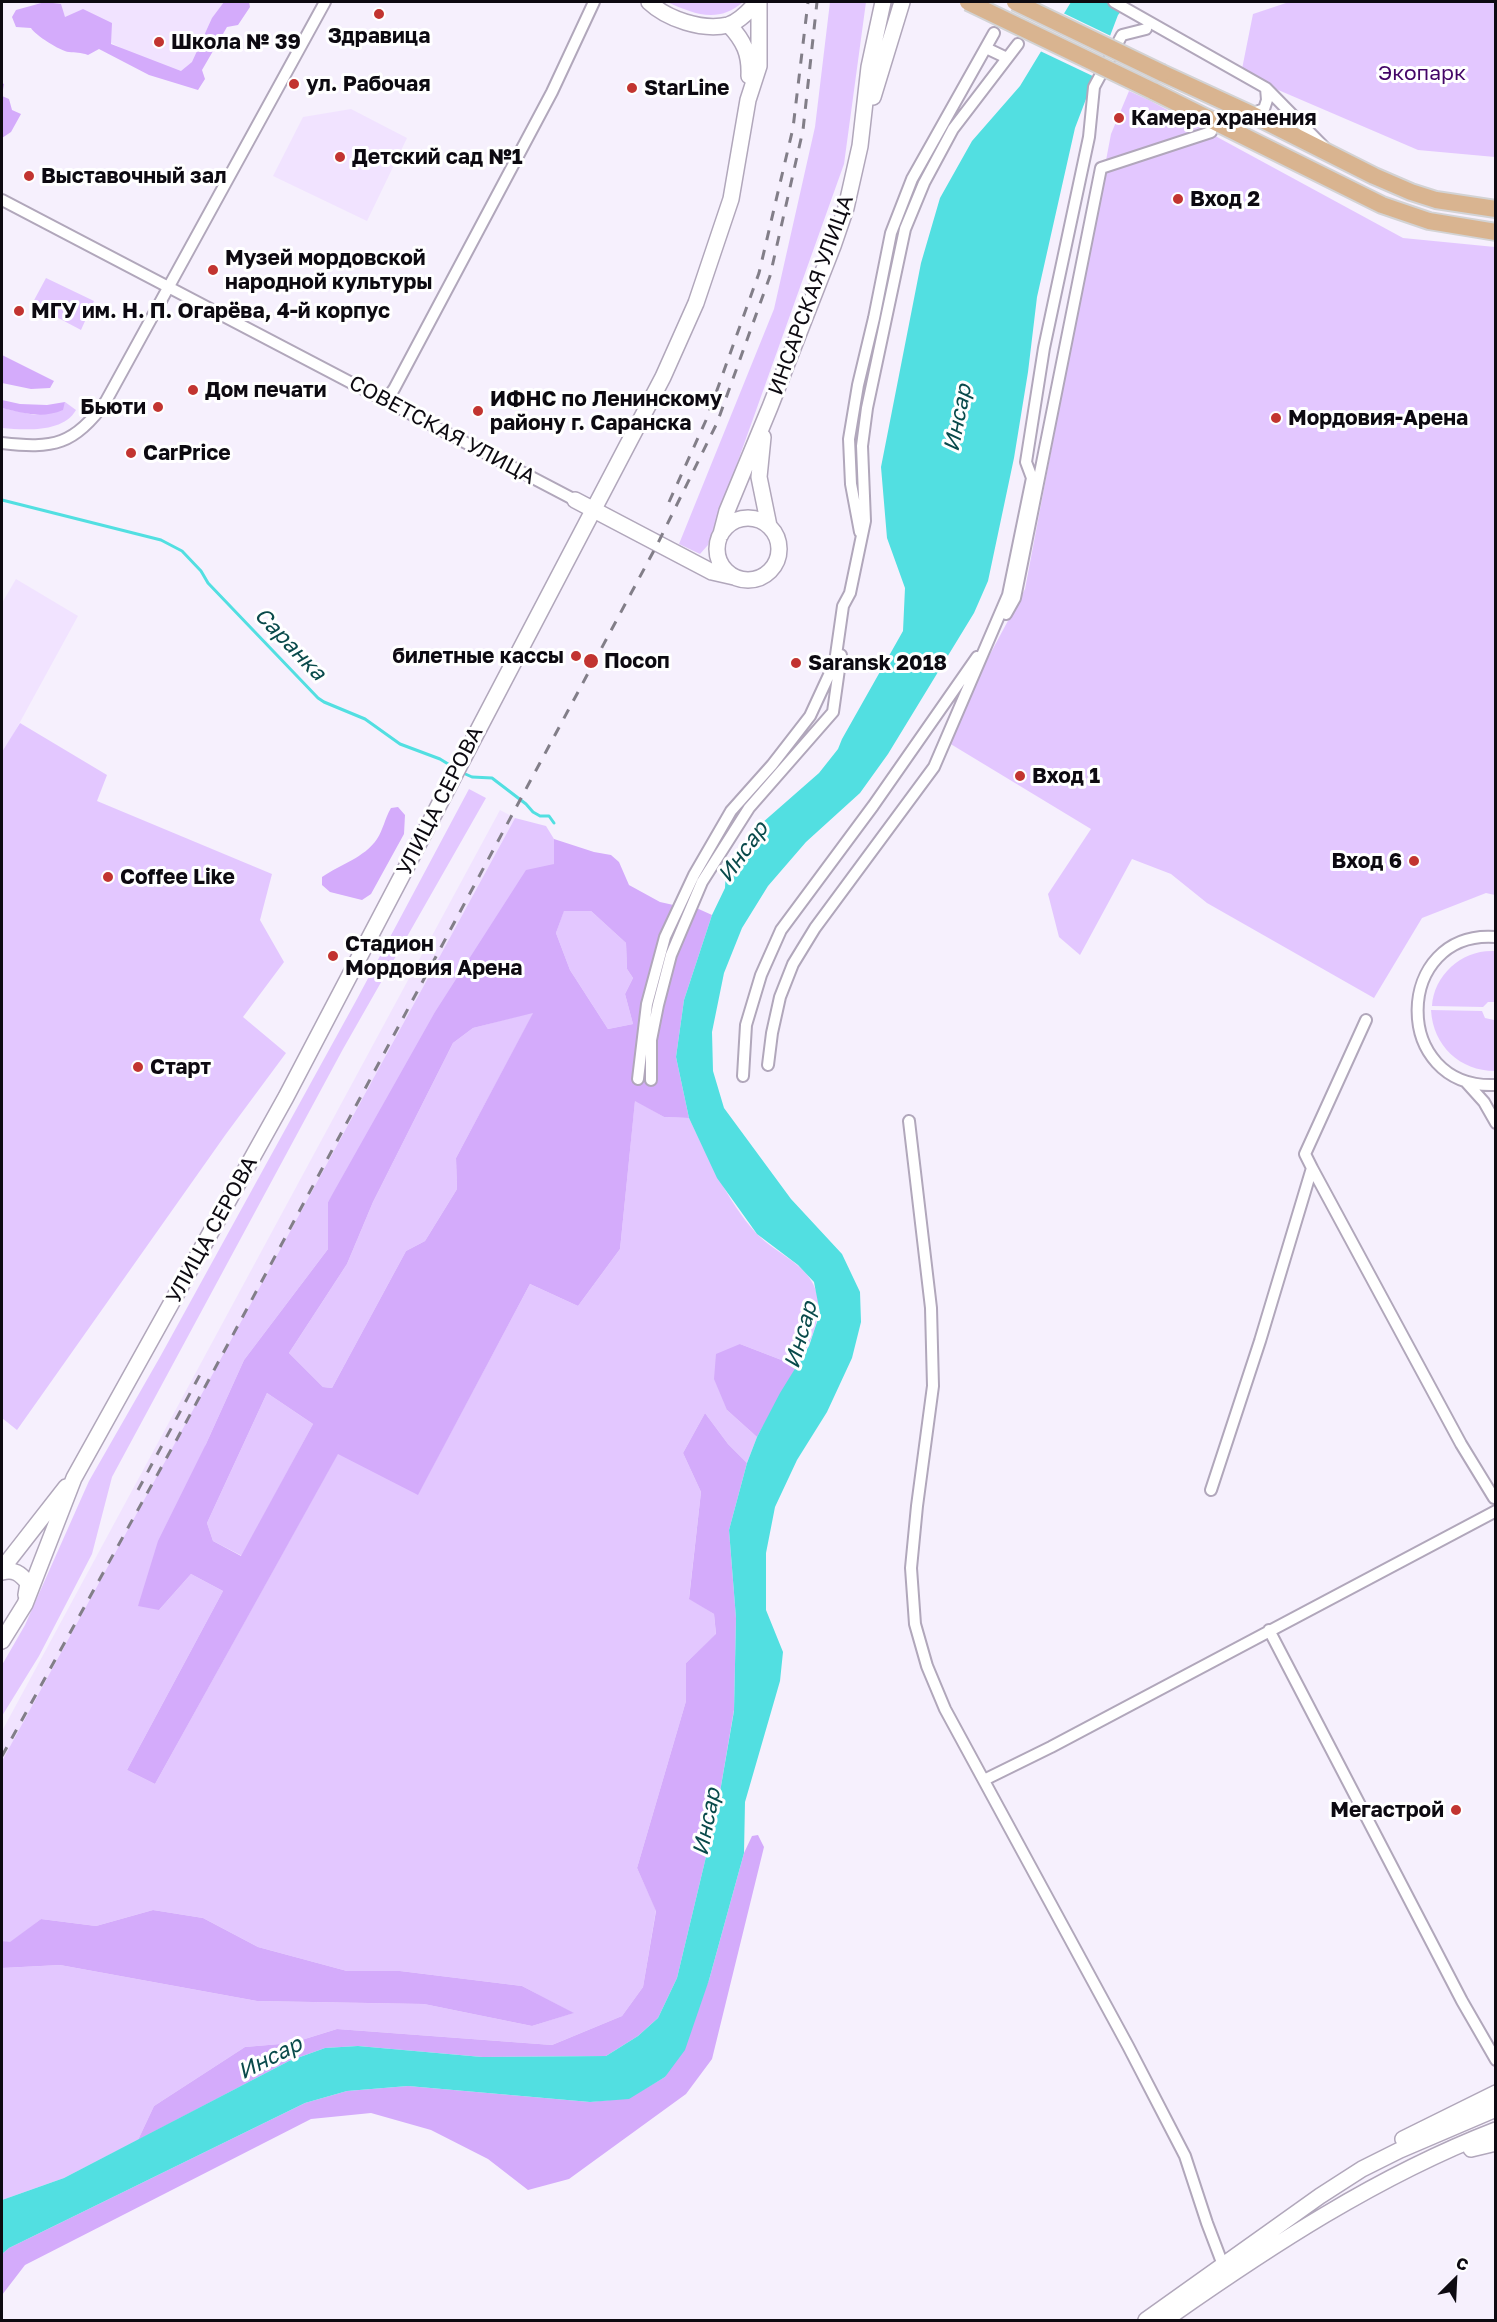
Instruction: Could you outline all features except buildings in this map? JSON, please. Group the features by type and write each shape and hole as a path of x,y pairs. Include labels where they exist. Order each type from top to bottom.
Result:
{"main road":[{"path":"968,2 1382,205 1429,221 1496,232"},
{"path":"1015,2 1410,192 1436,200 1496,209"}],"street":[{"path":"2,443 46,445 67,438 85,427 106,401 325,2"},
{"path":"385,401 394,389 552,92 594,2"},
{"path":"649,2 661,11 701,26 729,25 758,2"},
{"name":"УЛИЦА СЕРОВА","path":"748,100 759,66 758,2"},
{"name":"ИНСАРСКАЯ УЛИЦА","path":"862,132 869,67 883,2"},
{"name":"ИНСАРСКАЯ УЛИЦА","path":"719,537 727,511 764,422 846,208 862,132 902,2"},
{"path":"1114,2 1266,88 1331,154"},
{"name":"УЛИЦА СЕРОВА","path":"2,1641 25,1604 74,1478 286,1097 663,377 696,303 731,199 748,100 750,61 741,39 729,25"},
{"path":"768,1065 778,1006 793,964 815,928 934,767 1008,595 1032,478 1026,462 1044,348 1089,137 1094,87 1122,35 1146,29"},
{"path":"862,538 851,484 849,439 858,385 891,234 912,179 994,33"},
{"path":"638,1079 647,1004 665,937 694,875 731,812 810,716 835,662 843,606 850,593 865,521 862,446 867,408 905,229 924,183 953,129 1017,44"},
{"path":"986,48 1007,58"},
{"path":"1251,114 1264,110 1267,100 1266,88"},
{"path":"743,1076 746,1025 761,975 782,930 873,806 991,637 1015,598 1101,168 1211,132"},
{"name":"СОВЕТСКАЯ УЛИЦА","path":"2,200 712,572 736,577"},
{"name":"ИНСАРСКАЯ УЛИЦА","path":"764,422 759,477 769,526"},
{"path":"690,560 708,554 719,537 734,521 743,518 762,520 776,535 779,544 776,562 771,570 755,579 736,577 722,566 718,558 719,537"},
{"path":"651,1080 651,1040 658,1005 671,955 685,921 702,882 749,808 832,712 842,660 840,627"},
{"path":"1496,937 1474,938 1448,950 1428,971 1417,999 1418,1028 1423,1041 1440,1065 1463,1080 1480,1096 1496,1123"},
{"path":"1366,1020 1305,1154 1461,1444 1494,1498"},
{"path":"1463,1080 1476,1084 1496,1085"},
{"path":"909,1121 931,1308 933,1386 911,1568 915,1623 927,1666 945,1709 1128,2046 1185,2156 1223,2265"},
{"path":"1210,1490 1260,1341 1311,1168"},
{"name":"УЛИЦА СЕРОВА","path":"2,1571 74,1478"},
{"path":"984,1780 1051,1747 1496,1512"},
{"path":"2,1571 10,1570 22,1575 28,1583 25,1604"},
{"path":"1269,1630 1462,2001 1496,2060"},
{"path":"1389,2155 1399,2142 1410,2134 1496,2093"},
{"path":"1146,2320 1320,2196 1362,2169 1496,2109"},
{"path":"1165,2320 1230,2274 1372,2187 1400,2172 1496,2130"},
{"path":"1400,2172 1423,2169 1473,2148 1496,2143"}],"shaded area":[{"name":"Школа № 39","path":"32,2 228,2 187,82"},
{"path":"45,2 61,4 65,17 83,9 112,23 111,44 181,71 192,62 212,18 224,2 249,2 250,7 238,25 227,27 202,70 205,79 198,90 149,75 99,49 88,55 65,51 42,38 31,28 16,27 12,17 16,10"},
{"path":"2,96 9,99 12,110 21,114 11,132 2,138"},
{"name":"Детский сад №1","path":"351,109 407,138 367,221 273,176 303,117"},
{"path":"2,355 54,381 50,388 31,389 2,383"},
{"path":"2,400 20,404 47,405 65,402 63,410 40,415 2,408"},
{"path":"16,579 78,616 2,755 2,603"},
{"path":"398,807 405,815 404,834 371,894 362,900 330,892 322,885 322,877 372,846 391,808"},
{"path":"500,810 515,818 2,1761 2,1731"},
{"path":"554,839 611,855 619,862 629,885 660,902 692,906 712,915 684,1000 676,1057 689,1118 664,1117 635,1101 620,1249 578,1306 530,1284 418,1495 338,1454 155,1784 127,1770 223,1591 191,1574 159,1610 138,1606 158,1541 244,1360 328,1249 328,1202 435,1012 526,870 554,864","holes":["564,911 591,911 626,943 627,969 633,978 625,994 633,1024 608,1029 570,970 556,933","533,1013 456,1158 457,1189 425,1241 406,1251 332,1388 323,1387 289,1353 347,1264 373,1202 453,1043 473,1028","267,1393 313,1424 241,1556 213,1541 207,1523"]},
{"path":"740,1344 797,1366 757,1437 727,1410 714,1379 716,1354"},
{"path":"705,1413 728,1444 747,1463 729,1530 736,1618 734,1710 716,1815 677,1978 658,2018 638,2036 606,2056 482,2057 358,2046 325,2048 289,2061 138,2140 154,2106 245,2047 292,2043 337,2029 552,2045 622,2016 643,1987 656,1911 637,1868 686,1701 686,1663 716,1634 714,1614 689,1599 701,1492 683,1453"},
{"path":"758,1835 764,1847 712,2059 686,2094 569,2179 528,2190 488,2159 431,2130 371,2113 311,2119 25,2265 2,2295 2,2254 9,2248 305,2103 347,2091 408,2086 590,2102 629,2098 665,2077 709,1980 744,1853 752,1836"},
{"path":"153,1910 203,1918 258,1947 347,1971 400,1971 522,1986 574,2013 532,2026 424,2004 257,2001 60,1965 2,1968 2,1941 10,1942 41,1919 96,1926"}],"green space":[{"path":"667,2 743,2 724,13 706,15"},
{"path":"830,2 866,2 844,164 708,545 700,554 679,544 774,309 815,127"},
{"name":"Экопарк","path":"1289,2 1495,2 1495,157 1418,150 1241,74 1253,14"},
{"name":"Мордовия-Арена","path":"1129,91 1403,238 1495,247 1495,895 1486,893 1422,918 1374,998 1207,903 1171,874 1132,859 1080,955 1059,937 1048,894 1091,829 944,740 1025,589 1111,134"},
{"path":"46,278 94,301 81,330 32,304"},
{"path":"65,402 76,410 62,423 43,428 2,428 2,408 35,415 62,410"},
{"name":"Старт","path":"20,723 107,775 97,801 272,874 260,920 284,962 243,1017 286,1053 17,1430 2,1418 2,752"},
{"path":"469,789 486,798 343,1049 112,1477 92,1554 39,1656 2,1716 2,1665 25,1625 89,1481 357,999"},
{"path":"515,818 546,826 554,839 554,864 328,1202 328,1249 244,1360 206,1444 159,1610 191,1574 223,1591 127,1770 155,1784 338,1453 418,1494 530,1284 578,1306 620,1249 635,1100 664,1117 689,1118 736,1207 760,1237 808,1275 815,1287 818,1313 811,1340 797,1366 740,1344 727,1410 757,1437 747,1463 728,1444 705,1413 683,1453 701,1492 689,1598 714,1614 716,1635 686,1663 686,1701 637,1868 656,1910 643,1987 622,2016 552,2045 337,2029 292,2043 245,2047 154,2106 138,2140 64,2178 2,2200 2,1968 60,1965 257,2001 424,2004 532,2026 573,2013 522,1986 400,1971 347,1971 258,1947 203,1918 153,1910 96,1926 41,1919 10,1943 2,1941 2,1761"},
{"path":"564,910 591,911 626,943 627,969 633,978 625,994 633,1024 608,1029 570,970 556,933"},
{"path":"1495,951 1495,1002 1488,1002 1483,1007 1432,1006 1438,984 1452,966 1472,954"},
{"path":"1431,1010 1482,1011 1485,1018 1494,1020 1496,1024 1495,1071 1471,1067 1451,1054 1437,1035"},
{"path":"534,1012 456,1158 457,1189 425,1241 406,1251 332,1388 323,1387 289,1353 347,1264 373,1202 453,1043 473,1028"},
{"path":"267,1393 313,1424 242,1556 213,1541 207,1523"}],"water":[{"name":"Инсар","path":"1071,2 1129,2 1118,15 1075,128 1037,297 1014,458 988,581 974,613 888,754 860,793 806,842 768,886 742,928 724,973 712,1032 713,1071 724,1108 791,1199 842,1254 860,1292 861,1322 852,1358 827,1412 797,1460 775,1507 766,1553 766,1610 783,1652 780,1681 745,1802 744,1853 709,1980 685,2050 665,2077 629,2099 590,2102 408,2086 347,2091 305,2103 9,2248 2,2254 2,2200 64,2178 289,2061 325,2048 358,2046 482,2057 606,2056 638,2036 658,2018 677,1978 716,1815 734,1711 736,1618 729,1530 747,1463 757,1437 780,1393 809,1346 820,1313 814,1282 798,1265 757,1234 717,1178 689,1118 676,1057 684,1000 712,915 725,888 726,868 733,859 751,848 762,823 819,773 838,749 903,631 905,588 887,538 881,467 921,263 940,198 972,141 1020,86"}],"pier":[{"path":"1061,12 1113,37 1099,79 1038,50"}],"waterway":[{"name":"Саранка","path":"2,500 161,540 182,551 201,571 208,583 318,698 365,719 400,744 440,759 453,767"},
{"name":"Саранка","path":"461,772 472,777 492,778 533,812 540,816 549,816 554,823"}],"railway":[{"path":"669,502 707,418 759,273 793,128 808,2"},
{"path":"2,1756 177,1439 658,543 717,423 770,276 803,130 817,2"},
{"path":"138,1490 202,1371"}],"place":[{"name":"Здравица","path":"379,14"},
{"name":"Школа № 39","path":"159,42"},
{"name":"ул. Рабочая","path":"294,84"},
{"name":"StarLine","path":"632,88"},
{"name":"Камера хранения","path":"1119,118"},
{"name":"Детский сад №1","path":"340,157"},
{"name":"Выставочный зал","path":"29,176"},
{"name":"Вход 2","path":"1178,199"},
{"name":"Музей мордовской народной культуры","path":"213,270"},
{"name":"МГУ им. Н. П. Огарёва, 4-й корпус","path":"19,311"},
{"name":"Дом печати","path":"193,390"},
{"name":"Бьюти","path":"158,407"},
{"name":"ИФНС по Ленинскому району г. Саранска","path":"478,411"},
{"name":"Мордовия-Арена","path":"1276,418"},
{"name":"CarPrice","path":"131,453"},
{"name":"билетные кассы","path":"576,656"},
{"name":"Посоп","path":"591,661"},
{"name":"Saransk 2018","path":"796,663"},
{"name":"Вход 1","path":"1020,776"},
{"name":"Вход 6","path":"1414,861"},
{"name":"Coffee Like","path":"108,877"},
{"name":"Стадион Мордовия Арена","path":"333,956"},
{"name":"Старт","path":"138,1067"},
{"name":"Мегастрой","path":"1456,1810"}]}
